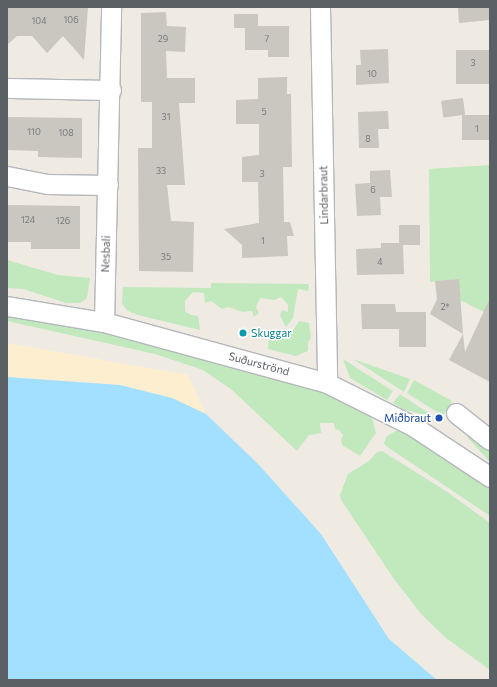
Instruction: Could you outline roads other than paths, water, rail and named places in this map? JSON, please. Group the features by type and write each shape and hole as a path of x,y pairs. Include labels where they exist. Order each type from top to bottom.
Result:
{"street":[{"name":"Nesbali","path":"104,322 112,7"},
{"name":"Lindarbraut","path":"320,7 327,382"},
{"path":"7,88 111,90"},
{"path":"7,176 47,184 108,185"},
{"name":"Suðurströnd","path":"7,306 104,322 327,382 413,426 490,477"},
{"path":"456,413 490,440"}],"water":[{"path":"7,377 120,385 172,398 206,414 259,465 321,534 389,639 437,680 7,680"}],"place":[{"name":"Skuggar","path":"243,333"},
{"name":"Miðbraut","path":"439,418"}]}
